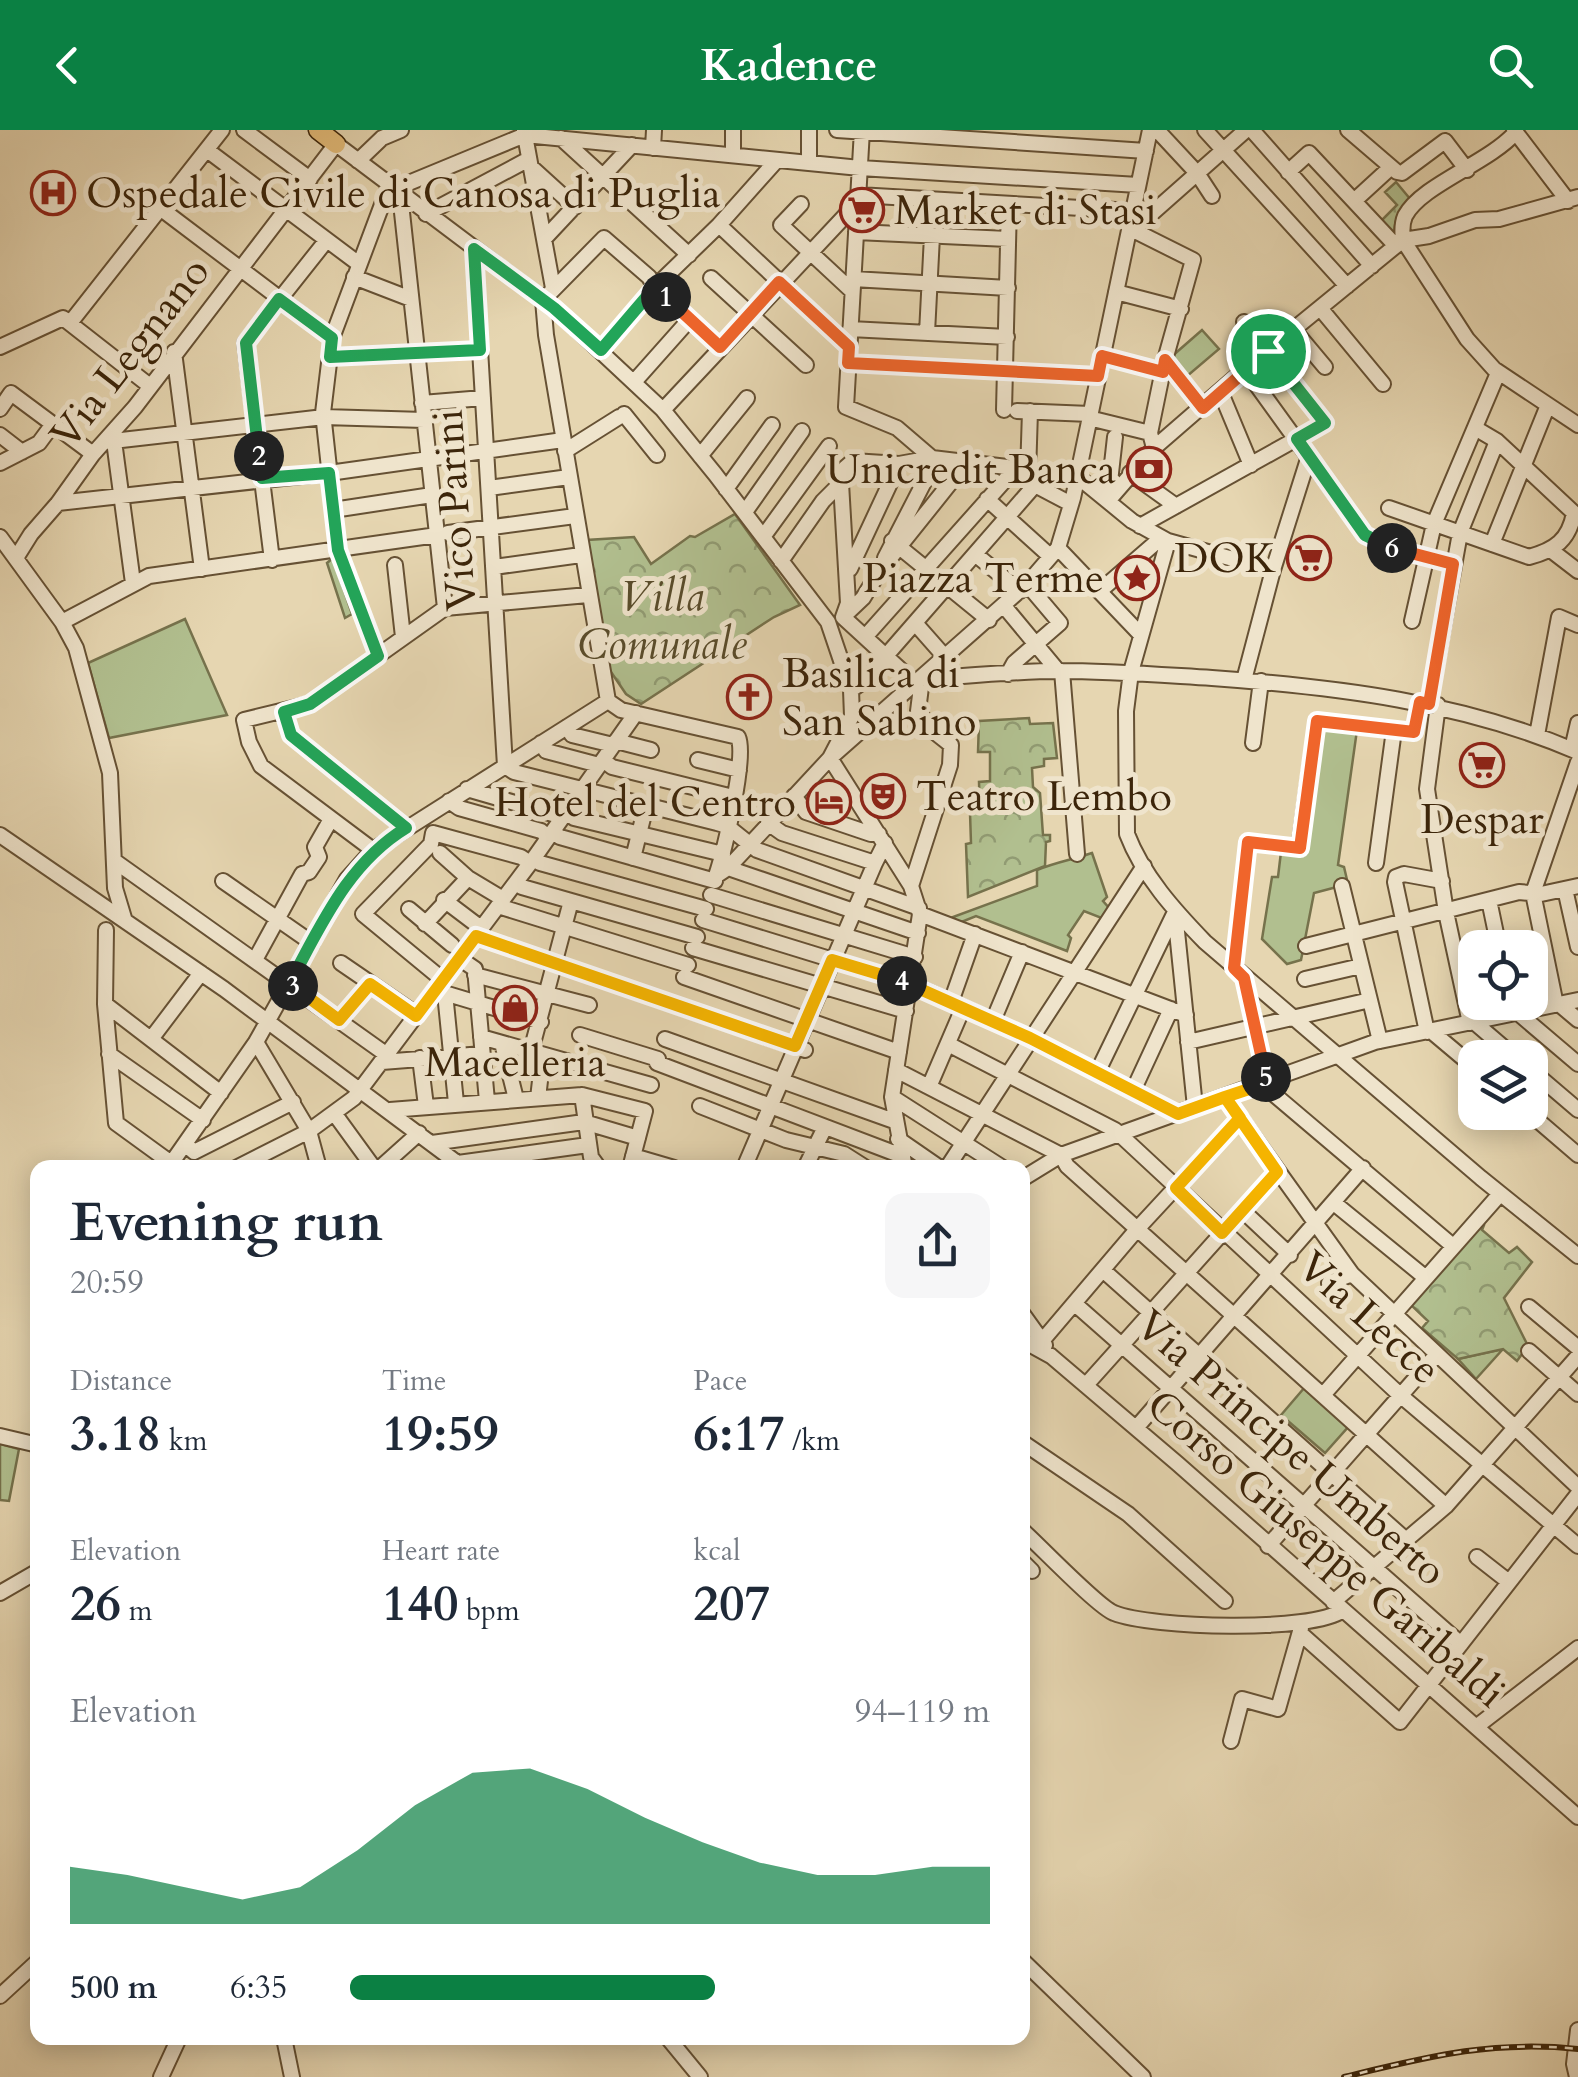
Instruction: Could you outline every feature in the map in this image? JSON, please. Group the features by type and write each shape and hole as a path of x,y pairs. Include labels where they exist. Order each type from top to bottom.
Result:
{"main road":[{"path":"318,130 341,141"}],"street":[{"path":"70,323 222,130"},
{"path":"244,130 310,179"},
{"path":"358,161 382,138 401,130"},
{"path":"653,148 654,130"},
{"path":"732,155 733,130"},
{"path":"809,130 809,162"},
{"path":"838,130 1146,151"},
{"path":"715,886 830,758 989,620 1054,552 1071,504 1153,130 1197,173 1212,196"},
{"path":"1206,130 1347,286"},
{"path":"1129,228 1249,130 1372,266"},
{"path":"1348,130 1390,168 1402,173 1445,141 1467,170"},
{"path":"378,656 338,550 324,417 332,338 357,270 395,190 524,132 860,168 1138,186"},
{"path":"524,132 544,239 564,446 608,702 621,710 738,737 742,744 715,886"},
{"path":"862,132 846,408 896,428 934,458"},
{"path":"1108,501 1154,448 1400,243 1474,220 1499,218 1573,199 1520,132 1502,148 1423,197 1403,223 1400,243"},
{"path":"561,138 689,255"},
{"path":"341,141 358,161 426,214 548,294 662,410 700,456 823,616 844,664 852,716 830,758"},
{"name":"Via Legnano","path":"16,558 93,454 109,441 174,352 341,141"},
{"path":"544,239 632,146"},
{"path":"207,150 326,241 357,270 411,299"},
{"path":"1288,172 1309,153 1400,243 1468,339 1498,373 1578,425"},
{"path":"601,350 655,287 719,225 777,160"},
{"path":"530,162 575,207"},
{"path":"426,214 530,162"},
{"path":"1354,201 1390,168"},
{"path":"395,190 432,495 442,534 445,608"},
{"path":"662,410 858,199 1133,211"},
{"path":"801,204 781,225 853,285 1008,288"},
{"path":"851,696 1007,516 1025,476 1007,369 1009,204"},
{"path":"160,208 332,338"},
{"path":"719,225 849,347"},
{"path":"1129,228 1193,260 1150,433 1154,448"},
{"path":"856,232 1008,239"},
{"path":"927,333 932,236"},
{"path":"548,294 604,238 720,347"},
{"path":"272,560 246,343 326,241"},
{"name":"Vico Parini","path":"474,249 505,766"},
{"path":"711,278 806,365"},
{"path":"1116,292 1182,309"},
{"path":"1320,308 1383,384"},
{"path":"0,348 63,318 150,386"},
{"path":"634,382 690,320"},
{"path":"1140,526 1325,423 1244,322"},
{"path":"850,329 1007,337"},
{"path":"1294,330 1324,367"},
{"path":"330,357 480,350"},
{"path":"174,352 202,570"},
{"path":"1102,356 1164,366 1203,408"},
{"path":"848,363 1098,376"},
{"path":"1245,369 1365,535 1382,545 1453,564"},
{"path":"1412,622 1434,524 1498,373"},
{"path":"1221,392 1251,465"},
{"path":"0,408 11,393 93,454"},
{"path":"422,403 483,398"},
{"path":"700,456 746,398"},
{"path":"1492,544 1548,405"},
{"path":"1017,411 1090,416 1150,433"},
{"path":"58,503 329,473 486,450 564,446 622,416 657,455"},
{"path":"132,583 121,496 109,441 324,417 424,420"},
{"path":"0,463 39,443 54,424"},
{"path":"726,489 772,425"},
{"path":"1389,508 1530,557 1552,551 1571,530 1574,514 1497,441 1475,428"},
{"path":"744,512 802,431"},
{"path":"0,435 22,452"},
{"path":"1108,501 1114,438"},
{"path":"1493,1040 1472,1023 1446,912 1427,788 1429,704 1453,564 1460,533 1497,441"},
{"path":"763,536 829,446"},
{"path":"1244,680 1272,570 1309,456"},
{"path":"843,618 863,598 896,544 934,458"},
{"path":"843,618 848,604 841,483 845,468 854,461 899,464 934,458 967,462 1025,476 1071,504"},
{"path":"896,544 967,462"},
{"path":"847,574 899,464"},
{"path":"865,637 987,499 1025,476 1042,472 1077,476 1140,526 1165,540 1272,570"},
{"path":"1130,472 1176,506"},
{"path":"489,488 569,477"},
{"path":"781,561 823,501 841,483"},
{"path":"334,510 432,495"},
{"path":"987,499 1101,590 1142,634"},
{"path":"62,622 149,576 575,516"},
{"path":"0,536 62,622 76,648 110,773 117,899 124,918"},
{"path":"1101,590 1165,540"},
{"path":"1165,540 1131,672 1126,710 1127,834 1144,866 1175,911 1239,973 1578,1256"},
{"path":"896,544 989,620"},
{"path":"1552,551 1578,571"},
{"path":"494,566 582,554"},
{"path":"974,554 1023,588 1060,623 1014,663 1008,674"},
{"path":"395,565 403,637"},
{"path":"372,850 261,766 244,720 310,704 445,608 588,595"},
{"path":"1004,606 1060,671 1077,854"},
{"path":"823,616 843,618 919,681 1060,671 1244,680 1429,704 1537,735 1576,754"},
{"path":"1537,735 1559,617 1578,625"},
{"path":"915,623 945,657"},
{"path":"918,711 919,681"},
{"path":"1253,743 1261,682"},
{"path":"851,696 875,719"},
{"path":"897,700 918,711 951,746 950,766 912,886"},
{"path":"174,1160 256,1042 348,880 372,850 608,702"},
{"path":"1429,704 1414,732 1317,721 1300,848 1248,842 1239,973 1255,1027 1265,1084 1453,1246"},
{"path":"284,712 291,735 406,828"},
{"path":"252,1160 309,1131 362,1089 441,988 456,952 501,902 636,713"},
{"path":"1578,722 1576,754 1533,893 1557,1005 1578,1020"},
{"path":"567,727 572,735 651,750"},
{"path":"1376,863 1394,730"},
{"path":"541,743 546,751 733,797"},
{"path":"830,758 912,886 920,911 892,1097 903,1160"},
{"path":"698,760 739,770"},
{"path":"505,766 514,772 727,826 749,845 1178,1012"},
{"path":"467,789 640,833 832,960 911,984 1030,1038 1178,1114"},
{"path":"794,796 806,812 882,838"},
{"path":"449,801 459,808 634,858 842,936 915,957"},
{"path":"634,858 646,806"},
{"path":"256,960 302,874 309,872 318,857 315,847 331,819"},
{"path":"768,823 782,834 875,863"},
{"path":"0,835 200,972 453,1160"},
{"path":"747,1160 780,1081 800,1048 807,1020 875,863 882,838"},
{"path":"435,844 520,856 540,863 715,886 853,912 918,933"},
{"path":"435,844 468,878 501,902 899,1052"},
{"path":"435,844 363,914 441,988 478,1004 541,1022"},
{"path":"116,862 339,1020 385,1058 483,1054"},
{"path":"950,1160 1144,866"},
{"path":"1442,881 1404,874 1396,877 1429,1031 1458,1054"},
{"path":"425,924 468,878"},
{"path":"224,881 312,943"},
{"path":"516,882 906,1011"},
{"path":"1342,886 1380,1041"},
{"path":"1306,946 1519,892 1572,888 1578,943"},
{"path":"444,900 478,932 800,1048"},
{"path":"538,1098 541,1022 570,900"},
{"path":"1489,900 1495,930"},
{"path":"409,910 474,969 487,1101"},
{"path":"1097,1073 1175,911"},
{"path":"1175,911 1178,1012 1188,1042 1195,1107"},
{"path":"106,930 105,1004 116,1124 163,1160"},
{"path":"929,1087 948,1044 975,934"},
{"path":"993,1021 1022,952"},
{"path":"341,964 416,1016"},
{"path":"1305,979 1361,966"},
{"path":"151,1040 200,972"},
{"path":"475,975 589,1005"},
{"path":"339,1020 370,984"},
{"path":"441,988 456,1104"},
{"path":"1188,1042 1370,1000"},
{"path":"1548,1006 1578,1000"},
{"path":"105,1004 221,1093"},
{"path":"1133,1091 1178,1012"},
{"path":"1030,1174 1061,1156 1336,1056 1380,1041 1482,1020"},
{"path":"1526,1020 1578,1064"},
{"path":"580,1035 658,1061 900,1160"},
{"path":"481,1037 651,1085"},
{"path":"664,1039 894,1121"},
{"path":"256,1042 309,1131 317,1160"},
{"path":"502,1043 516,1099"},
{"name":"Via Lecce","path":"948,1044 1120,1135 1400,1395 1578,1546"},
{"path":"109,1054 202,1120"},
{"path":"420,1058 426,1106"},
{"path":"896,1070 1061,1156 1067,1166 1446,1506"},
{"path":"1548,1085 1578,1110"},
{"path":"390,1110 582,1095 645,1111 632,1160"},
{"path":"582,1095 593,1160"},
{"path":"892,1097 990,1160"},
{"path":"1225,1097 1352,1274 1578,1491 1400,1722 1301,1628"},
{"path":"186,1145 194,1152 293,1102"},
{"path":"700,1106 814,1147 839,1160"},
{"path":"334,1114 371,1160"},
{"path":"1042,1341 1240,1118"},
{"path":"432,1143 584,1122 638,1138"},
{"path":"808,1160 825,1127"},
{"path":"1548,1129 1578,1155"},
{"path":"386,1160 419,1132"},
{"path":"842,1160 853,1138"},
{"path":"898,1139 931,1160"},
{"path":"472,1160 588,1145"},
{"path":"1136,1428 1364,1168"},
{"path":"1086,1385 1277,1172"},
{"path":"1323,1395 1500,1194"},
{"path":"1334,1203 1426,1278"},
{"path":"1242,1211 1290,1255"},
{"path":"1104,1271 1406,1540"},
{"path":"1329,1284 1352,1274"},
{"name":"Via Principe Umberto","path":"1075,1304 1462,1644"},
{"path":"1528,1308 1578,1348"},
{"path":"1030,1324 1052,1356"},
{"name":"Corso Giuseppe Garibaldi","path":"1030,1344 1052,1356 1136,1428 1578,1817"},
{"path":"1529,1351 1578,1394"},
{"path":"1268,1546 1437,1354"},
{"path":"1030,1537 1106,1608 1152,1622 1301,1628 1333,1617 1338,1606 1374,1568 1446,1506 1517,1430 1578,1356"},
{"path":"0,1436 30,1443"},
{"path":"1030,1447 1128,1514 1225,1600"},
{"path":"1477,1557 1509,1582"},
{"path":"0,1592 30,1575"},
{"path":"1231,1741 1242,1698 1278,1709 1301,1628"},
{"path":"1476,1728 1578,1648"},
{"path":"0,1996 30,1968"},
{"path":"1030,1968 1142,2077"},
{"path":"1577,2077 1574,2064 1578,2030"},
{"path":"161,2077 176,2045"},
{"path":"285,2045 292,2077"},
{"path":"674,2045 700,2077"}],"green space":[{"path":"1396,182 1411,200 1398,215 1394,234 1381,221 1397,205 1385,192"},
{"path":"1202,330 1219,349 1186,377 1170,358"},
{"name":"Villa Comunale","path":"735,514 800,605 774,617 641,704 626,694 609,669 587,540 634,537 651,564 690,536 695,537"},
{"path":"333,558 352,614 345,618 327,563"},
{"path":"185,619 227,715 109,738 88,663"},
{"path":"1029,718 1030,724 1053,723 1057,758 1044,759 1044,766 1032,768 1033,787 1040,793 1043,835 1050,835 1045,866 968,897 966,844 971,843 970,813 980,812 979,782 990,781 990,752 978,752 979,721"},
{"path":"1324,728 1357,730 1338,865 1344,867 1348,884 1314,893 1301,960 1287,964 1262,939 1272,877 1278,877 1281,852 1304,855"},
{"path":"1092,853 1107,897 1103,901 1110,909 1104,919 1084,911 1068,935 1071,938 1067,951 976,916 959,923 953,917 1037,886 1037,870"},
{"path":"1480,1223 1484,1225 1482,1230 1509,1253 1517,1247 1532,1262 1504,1298 1528,1346 1517,1361 1503,1349 1458,1359 1422,1328 1428,1321 1411,1305"},
{"path":"1503,1349 1476,1379 1458,1359"},
{"path":"1305,1387 1349,1426 1325,1453 1281,1415"},
{"path":"0,1444 19,1449 9,1501 0,1500"}],"railway":[{"path":"1344,2077 1488,2049 1578,2049"}],"place":[{"name":"Ospedale Civile di Canosa di Puglia","path":"53,193"},
{"name":"Market di Stasi","path":"862,210"},
{"name":"Unicredit Banca","path":"1149,469"},
{"name":"DOK","path":"1309,558"},
{"name":"Piazza Terme","path":"1137,578"},
{"name":"Basilica di San Sabino","path":"749,697"},
{"name":"Despar","path":"1482,765"},
{"name":"Teatro Lembo","path":"883,796"},
{"name":"Hotel del Centro","path":"829,802"},
{"name":"Macelleria","path":"515,1008"}],"route":[{"path":"1268,351 1203,408 1165,360 1163,372 1102,356 1098,376 848,363 849,347 779,282 720,347 655,287 601,350 554,308 474,249 480,350 330,357 332,338 279,299 246,343 262,478 329,473 338,550 378,656 310,704 284,712 291,735 406,828 372,850 348,880 289,984 339,1020 370,984 416,1016 476,936 795,1046 832,960 911,984 1030,1038 1178,1114 1225,1097 1240,1118 1277,1172 1222,1233 1176,1188 1240,1118 1225,1097 1267,1083 1244,978 1234,968 1248,842 1300,848 1317,721 1414,732 1420,702 1429,704 1453,564 1382,545 1365,535 1297,439 1325,423 1268,351"}]}
